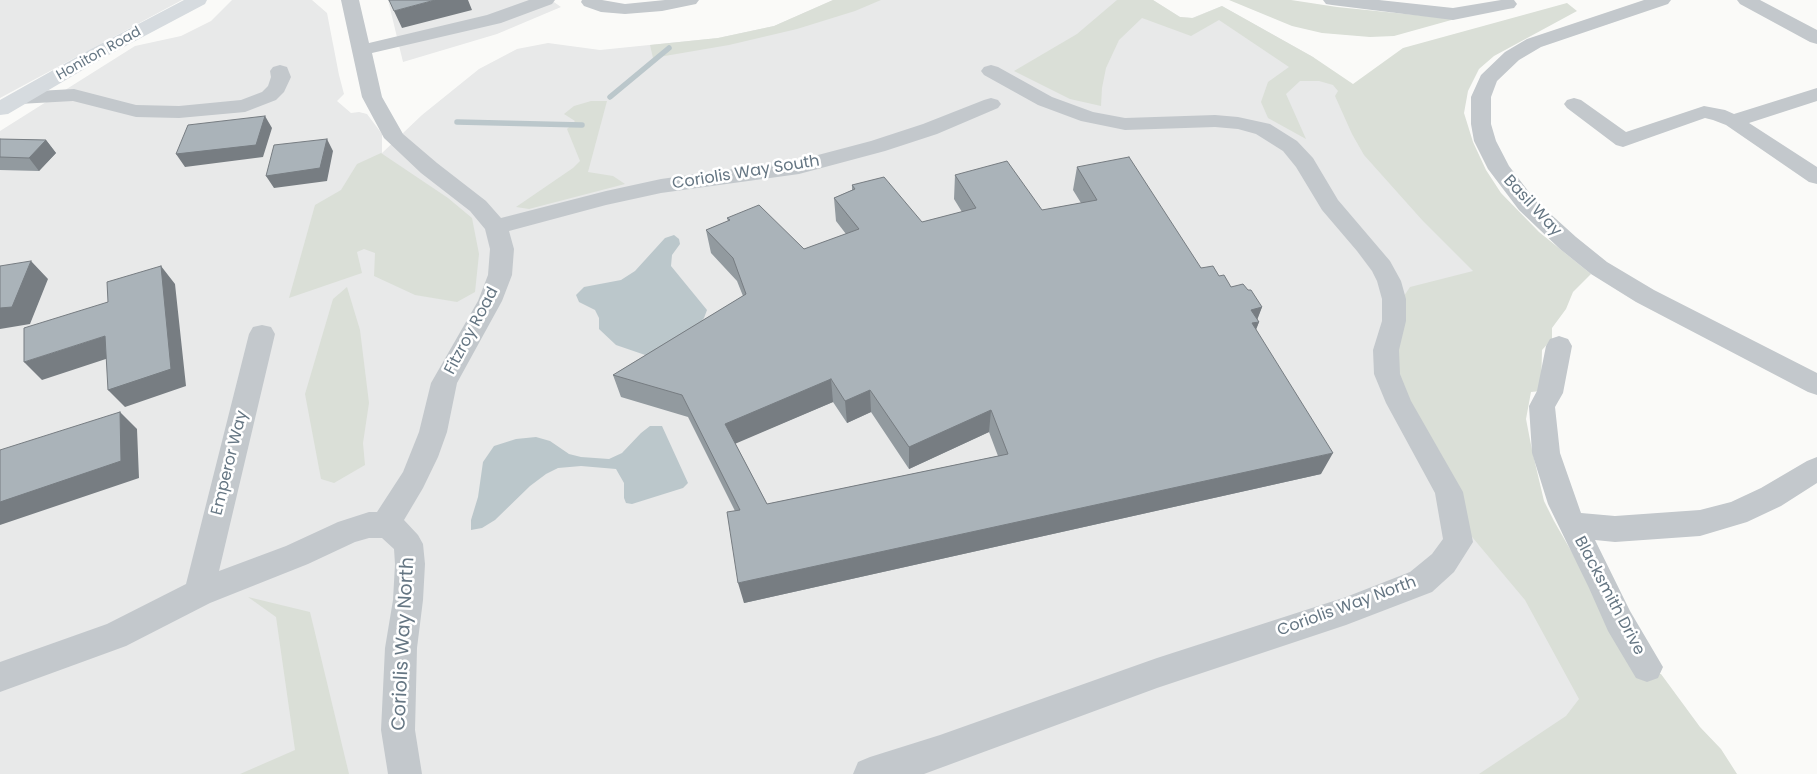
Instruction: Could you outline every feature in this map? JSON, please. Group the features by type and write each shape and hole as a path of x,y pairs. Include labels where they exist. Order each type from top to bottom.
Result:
{"main road":[{"name":"Honiton Road","path":"0,109 96,54 198,0"}],"street":[{"name":"Fitzroy Road","path":"350,0 375,105 395,138 429,168 478,206 496,227 502,249 500,275 490,301 444,383 433,432 424,456 413,480 385,525"},
{"path":"361,50 494,19 546,0"},
{"path":"590,2 607,8 625,9 662,6 690,0"},
{"path":"1332,0 1453,14 1508,4"},
{"name":"Basil Way","path":"1662,0 1534,43 1512,56 1488,79 1481,97 1481,124 1485,141 1499,169 1527,205 1568,243 1599,268 1645,296 1817,385"},
{"path":"1746,0 1817,38"},
{"path":"1790,24 1817,15"},
{"path":"19,98 52,94 80,96 136,111 179,112 246,106 269,96 277,88 281,77 280,71"},
{"name":"Coriolis Way North","path":"870,774 940,752 1157,673 1346,611 1421,582 1443,563 1458,542 1449,492 1399,403 1387,374 1386,350 1394,321 1394,299 1389,281 1382,267 1365,245 1330,205 1305,163 1290,146 1263,129 1238,123 1215,121 1145,124 1105,121 1088,117 1045,101 991,71"},
{"path":"64,73 80,96"},
{"path":"1733,121 1817,94"},
{"name":"Coriolis Way South","path":"496,227 606,198 661,186 799,167 878,146 930,129 990,104"},
{"path":"1574,104 1623,140 1704,112 1718,114 1733,121 1817,177"},
{"name":"Emperor Way","path":"199,593 262,334"},
{"name":"Blacksmith Drive","path":"1559,346 1550,393 1542,406 1542,424 1546,453 1562,504 1602,582 1619,621 1646,667"},
{"name":"Blacksmith Drive","path":"1572,525 1615,529 1700,524 1737,513 1771,497 1817,469"},
{"path":"0,678 114,636 199,593 296,555 348,531 369,526 385,525"},
{"name":"Coriolis Way North","path":"385,525 396,530 408,544 408,600 401,648 398,730 405,774"}],"shaded area":[{"path":"0,0 182,0 0,98"},
{"path":"232,0 312,0 327,13 344,94 337,101 351,113 367,114 382,134 382,153 422,115 479,69 517,49 548,43 600,50 718,38 774,26 833,0 1153,0 1180,17 1192,18 1222,6 1313,57 1528,295 1451,321 1665,774 0,774 0,131 135,46 181,36 211,21"},
{"path":"388,0 551,0 561,7 497,34 403,62"},
{"path":"833,0 881,0 855,11 797,29 729,45 653,58 650,45 718,38 774,26"},
{"path":"1117,0 1153,0 1180,17 1193,18 1222,6 1313,57 1353,84 1403,48 1567,3 1577,11 1494,56 1479,69 1468,91 1464,113 1473,142 1486,170 1501,193 1539,232 1591,274 1573,292 1566,309 1552,328 1552,339 1542,350 1541,391 1531,392 1526,419 1532,450 1544,501 1640,672 1661,674 1700,727 1721,749 1737,774 1479,774 1566,716 1579,699 1525,600 1457,519 1454,485 1440,452 1400,392 1389,355 1404,296 1410,287 1473,271 1423,221 1364,155 1352,134 1335,96 1338,91 1333,85 1319,81 1300,81 1286,94 1306,139 1268,118 1261,102 1268,82 1289,67 1219,20 1191,36 1142,18 1119,40 1106,68 1101,106 1070,99 1014,71 1077,34"},
{"path":"1229,0 1291,0 1337,7 1455,19 1394,36 1370,37 1322,33 1292,26"},
{"path":"591,101 607,101 588,172 613,176 625,184 529,209 516,207 573,168 580,161 567,129 575,121 564,114 574,106"},
{"path":"381,153 448,198 472,218 479,254 475,292 457,302 415,295 374,276 375,253 364,249 357,252 362,273 289,298 315,205 341,190 357,164"},
{"path":"674,235 679,239 680,244 672,255 671,266 707,310 704,318 692,333 651,357 616,345 599,329 599,318 595,310 579,302 576,295 584,287 621,280 635,271 665,238"},
{"path":"347,287 360,330 369,403 363,443 365,465 334,483 321,479 305,394 333,299"},
{"path":"650,426 662,426 688,483 683,488 632,504 626,503 624,483 616,469 581,466 558,468 530,486 495,520 482,528 471,530 471,520 478,497 483,462 494,446 516,439 536,437 550,441 569,454 609,459 622,453"},
{"path":"248,597 310,612 349,774 240,774 295,750 276,617"}],"building":[{"path":"389,0 435,0 394,11"},
{"path":"265,116 256,145 176,154 188,125"},
{"path":"0,139 46,140 29,158 0,157"},
{"path":"327,139 320,168 266,176 274,145"},
{"path":"1129,157 1201,268 1213,266 1219,276 1224,275 1231,287 1243,284 1248,290 1251,290 1262,307 1251,310 1259,322 1252,323 1333,453 738,583 727,512 740,510 682,395 613,375 746,294 733,258 706,230 730,220 727,218 759,205 804,249 859,229 834,198 855,189 852,185 884,177 922,222 976,208 955,175 1007,161 1042,210 1097,200 1077,167","holes":["831,379 845,401 870,390 909,447 991,410 1008,454 767,504 725,424"]},
{"path":"31,261 12,307 0,308 0,266"},
{"path":"161,266 171,369 108,390 105,336 24,362 24,328 108,302 107,282"},
{"path":"120,412 121,461 0,502 0,450"}],"waterway":[{"path":"610,97 669,48"},
{"path":"457,122 582,125"}]}
